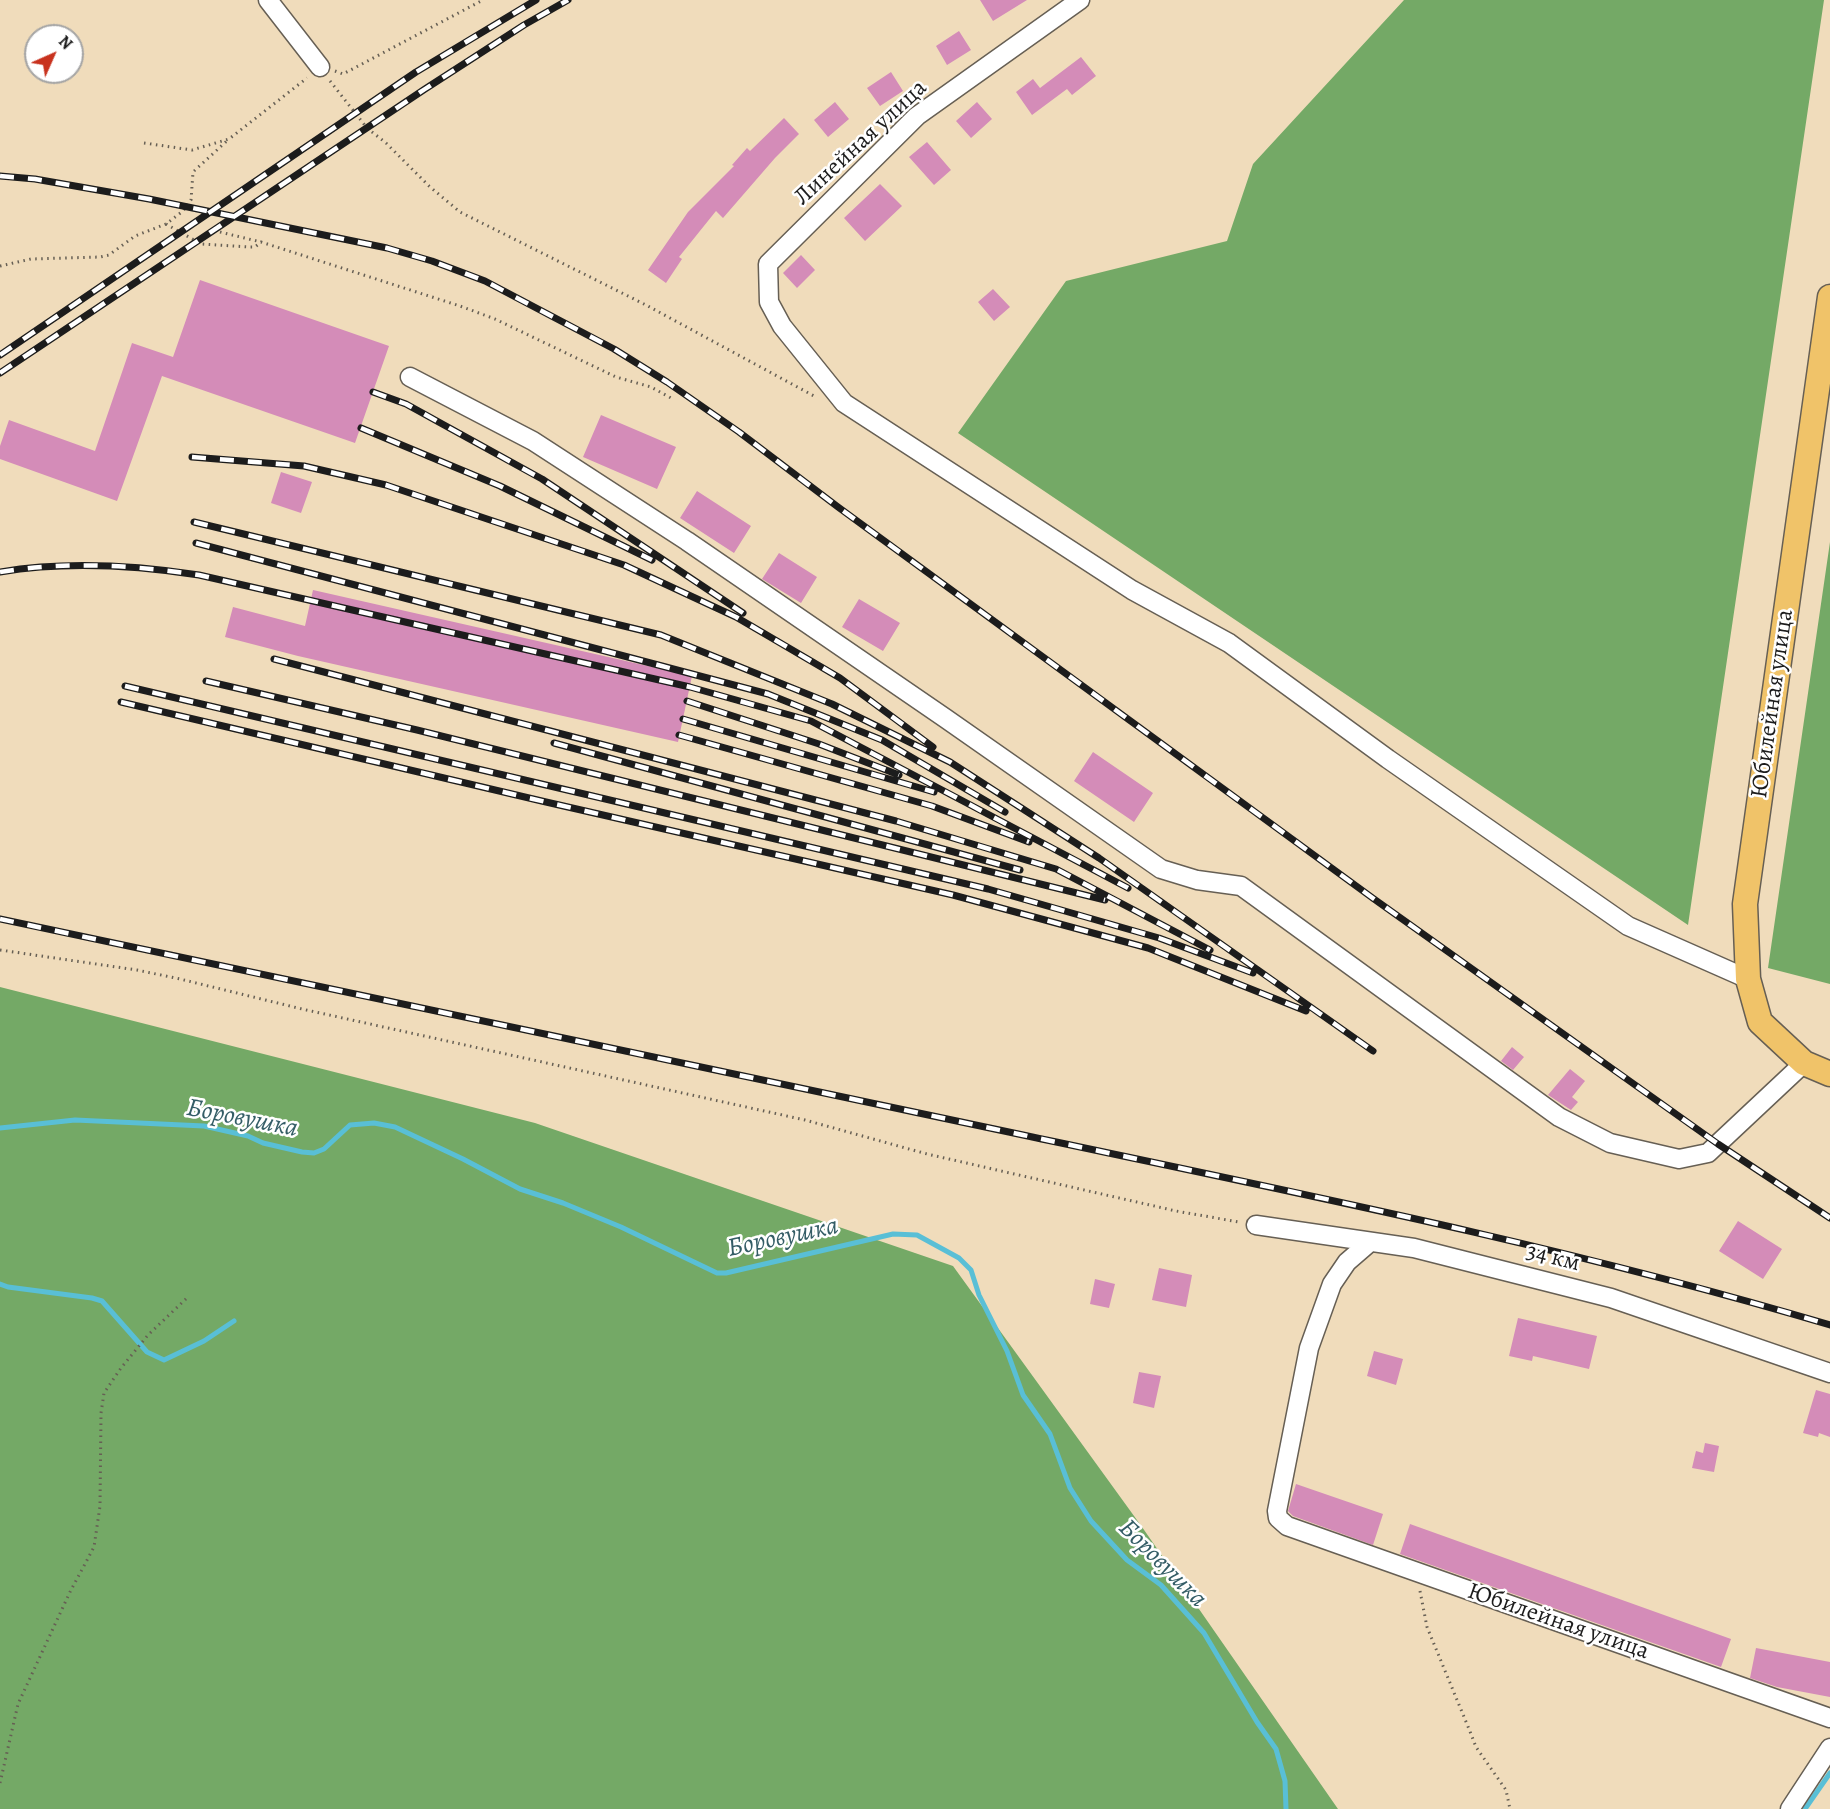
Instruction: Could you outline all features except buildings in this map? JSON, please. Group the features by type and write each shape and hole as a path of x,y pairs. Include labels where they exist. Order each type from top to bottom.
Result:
{"main road":[{"name":"Юбилейная улица","path":"1830,297 1745,904 1748,979 1760,1022 1804,1063 1830,1074"}],"street":[{"path":"268,0 320,67"},
{"name":"Линейная улица","path":"844,403 782,326 773,310 769,302 768,264 917,116 1080,0"},
{"path":"410,377 533,441 677,535 1161,869 1197,880 1241,886 1559,1117 1610,1143 1679,1159 1708,1153 1804,1063"},
{"path":"844,403 1132,591 1229,644 1388,759 1628,926 1748,979"},
{"name":"34 км","path":"1256,1225 1414,1248 1611,1298 1830,1373"},
{"name":"Юбилейная улица","path":"1369,1242 1347,1262 1332,1284 1309,1348 1277,1511 1278,1518 1287,1526 1830,1718"},
{"path":"1790,1809 1830,1748"}],"path":[{"path":"320,67 343,74 483,0"},
{"path":"0,267 32,259 100,257 115,251 135,236 166,224 183,211 191,200 193,172 229,139 320,67"},
{"path":"320,67 367,128 460,212 646,305 810,394 844,403"},
{"path":"144,143 192,150 229,139"},
{"path":"166,224 201,244 209,246 250,247 261,242"},
{"path":"220,232 261,242 460,306 495,319 616,377 651,387 671,398"},
{"path":"0,950 137,970 180,979 302,1009 805,1120 927,1154 1176,1211 1256,1225"},
{"path":"0,1783 18,1704 70,1592 94,1547 100,1506 101,1413 104,1393 148,1335 189,1296"},
{"path":"1415,1572 1427,1627 1476,1747 1506,1790 1510,1809"}],"green space":[{"path":"1404,0 1824,0 1688,925 958,433 1066,281 1227,241 1253,164"},
{"path":"1830,542 1830,984 1768,968"},
{"path":"0,987 535,1123 953,1266 1142,1527 1338,1809 0,1809"}],"waterway":[{"name":"Боровушка","path":"0,1128 75,1120 204,1126 248,1136 263,1143 314,1153 324,1149 350,1125 374,1123 395,1127 520,1189 563,1203 621,1227 717,1273 726,1273 893,1234 917,1235 959,1258 971,1270 979,1295 1007,1351 1023,1395 1050,1434 1070,1488 1091,1521 1127,1560 1161,1585 1204,1633 1257,1722 1276,1749 1285,1781 1286,1809"},
{"path":"0,1284 102,1301 147,1352 164,1360 204,1341 234,1321"},
{"path":"1805,1809 1830,1773"}],"railway":[{"path":"0,355 416,72 536,0"},
{"path":"0,373 425,89 524,25 568,0"},
{"path":"0,176 35,179 149,199 387,248 432,261 485,281 614,349 667,382 739,432 1374,899 1718,1144 1830,1218"},
{"path":"373,392 406,404 542,479 743,613"},
{"path":"361,428 500,486 652,560"},
{"path":"192,457 304,466 386,485 624,565 736,617 840,678 933,747"},
{"path":"194,522 661,635 832,704 950,762 1099,858 1373,1051"},
{"path":"196,543 768,694 882,740 1005,812"},
{"path":"0,572 75,565 149,569 199,575 690,687 811,721 1128,888"},
{"path":"274,659 896,821 1056,869 1210,950"},
{"path":"206,681 417,730 1105,900"},
{"path":"125,686 988,889 1159,938 1253,973"},
{"path":"687,701 819,744 899,775"},
{"path":"121,702 953,895 1148,948 1306,1011"},
{"path":"683,719 934,792"},
{"path":"679,735 932,806 1029,842"},
{"path":"554,743 1020,870"},
{"path":"0,919 1428,1222 1630,1270 1830,1325"}]}
